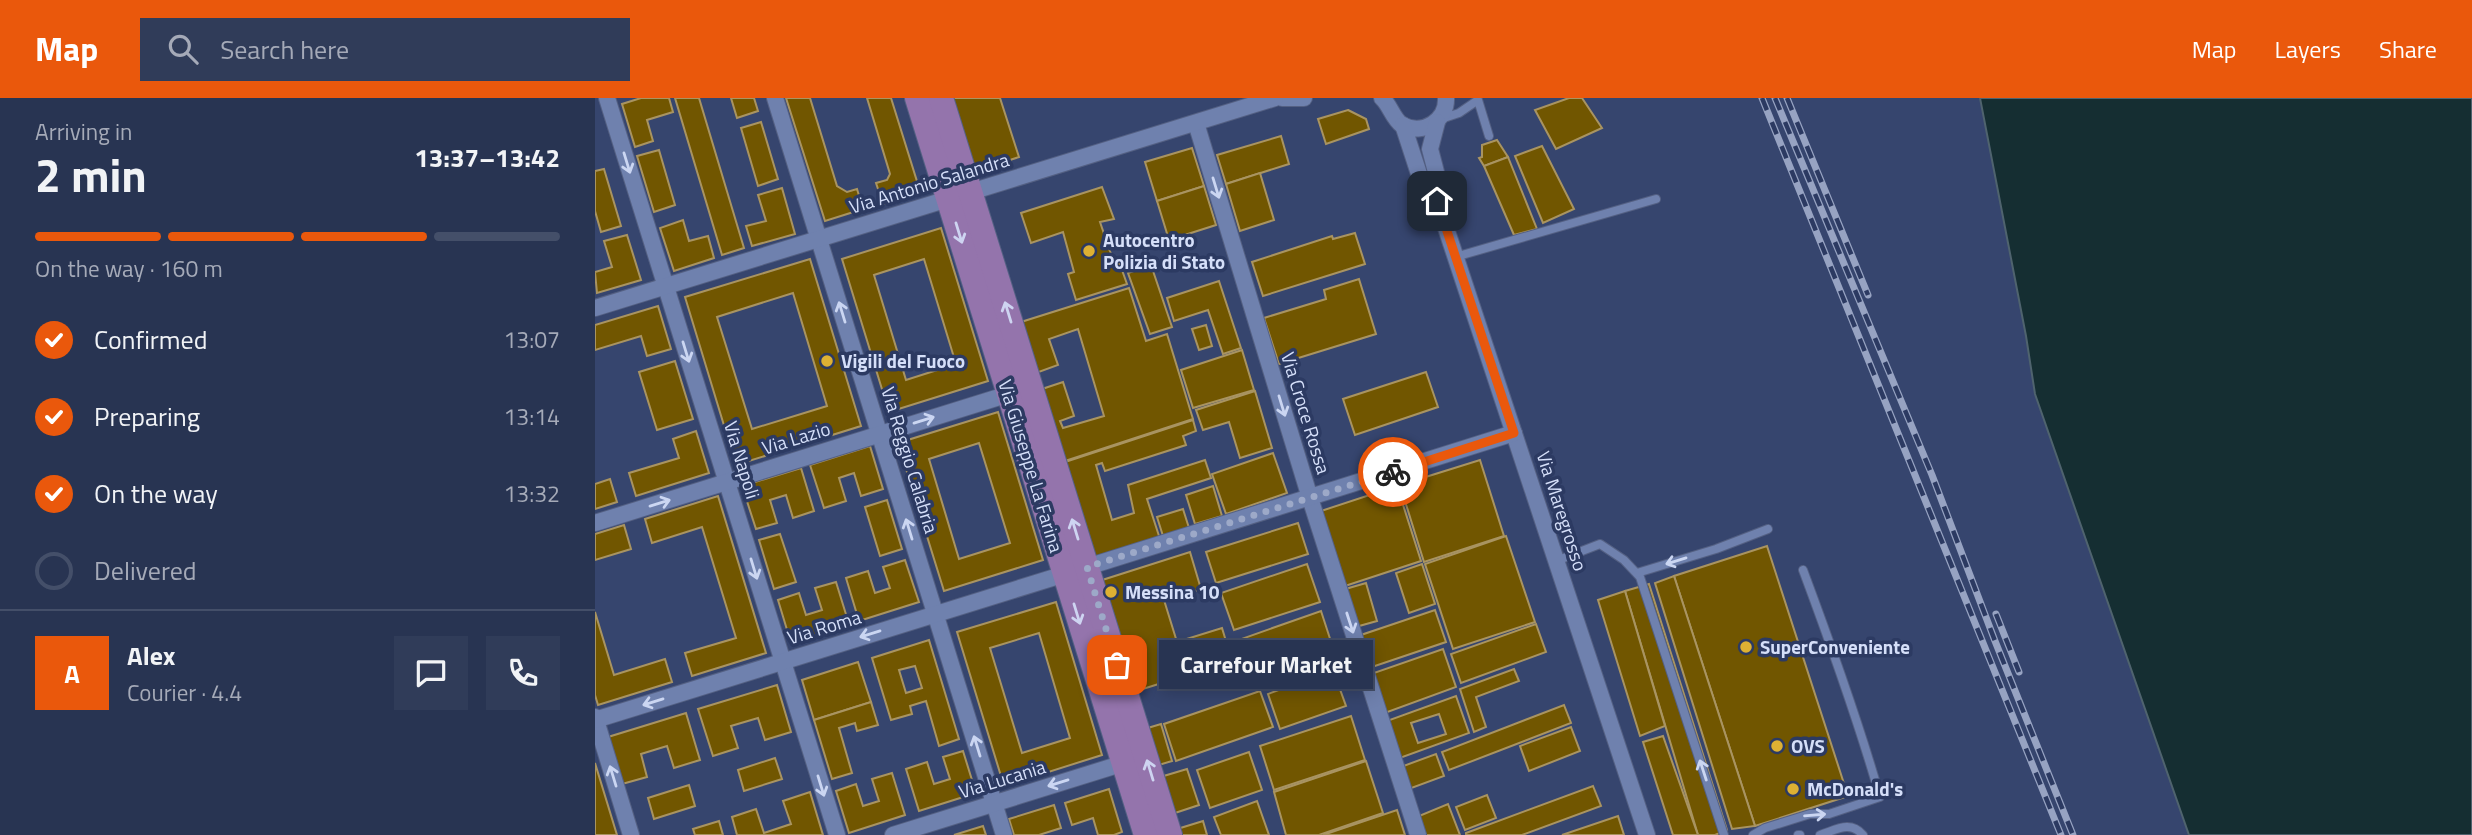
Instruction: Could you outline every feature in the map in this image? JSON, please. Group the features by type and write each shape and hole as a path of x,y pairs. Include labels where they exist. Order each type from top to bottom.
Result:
{"main road":[{"name":"Via Giuseppe La Farina","path":"917,98 959,196 1076,571 1123,763 1146,835"},
{"name":"Via Giuseppe La Farina","path":"941,98 959,196 1009,394 1076,571 1170,835"}],"street":[{"name":"Via Napoli","path":"607,98 837,835"},
{"name":"Via Reggio Calabria","path":"775,98 1004,835"},
{"name":"Via Antonio Salandra","path":"595,308 1275,98"},
{"path":"1282,98 1304,98"},
{"path":"1382,98 1403,125 1420,177 1437,201"},
{"path":"1437,201 1436,172 1430,149 1445,111 1446,98"},
{"path":"1403,125 1420,128 1439,121"},
{"name":"Via Croce Rossa","path":"1196,123 1310,498 1418,835"},
{"name":"Via Maregrosso","path":"1437,201 1647,835"},
{"name":"Via Lazio","path":"595,523 1009,394"},
{"name":"Via Roma","path":"595,719 1514,433"},
{"path":"595,719 631,835"},
{"name":"Via Lucania","path":"893,835 1123,763"}],"lane":[{"path":"1465,98 1479,99"},
{"path":"1439,121 1459,113 1479,99"},
{"path":"1479,99 1489,136"},
{"path":"1455,257 1656,198"},
{"path":"1637,573 1716,549 1768,528"},
{"path":"1556,561 1600,544 1623,560 1640,577 1724,835"},
{"path":"1753,835 1765,828 1810,814 1829,814 1880,797 1836,658 1803,570"},
{"path":"1820,835 1847,825 1863,835"}],"shaded area":[{"path":"1980,98 2472,98 2472,835 2189,835 2035,394"}],"building":[{"path":"641,98 669,98 673,112 647,120 653,141 635,147 622,104"},
{"path":"675,98 699,98 744,248 722,255"},
{"path":"731,98 754,98 758,111 737,118"},
{"path":"786,98 810,98 837,186 847,192 857,189 863,209 825,221"},
{"path":"867,98 891,98 920,191 883,204 876,183 887,180 890,174"},
{"path":"950,98 1000,98 1019,157 973,172"},
{"path":"1569,98 1582,98 1602,128 1556,149 1535,110"},
{"path":"1348,110 1366,119 1369,129 1326,144 1318,119"},
{"path":"761,122 778,179 758,186 741,128"},
{"path":"1281,136 1289,164 1226,184 1217,155"},
{"path":"1497,140 1508,157 1484,166 1479,158 1482,157 1482,145"},
{"path":"1542,146 1574,209 1543,223 1515,156"},
{"path":"1192,148 1204,186 1157,201 1145,162"},
{"path":"659,150 675,205 654,212 637,156"},
{"path":"1508,157 1537,229 1514,235 1484,166"},
{"path":"604,169 621,226 601,232 595,211 595,171"},
{"path":"1260,173 1274,220 1240,231 1226,184"},
{"path":"1204,186 1216,225 1169,240 1157,201"},
{"name":"Autocentro Polizia di Stato","path":"1102,187 1114,219 1100,222 1113,260 1118,259 1127,284 1076,300 1068,274 1074,272 1063,232 1031,243 1021,213"},
{"path":"782,188 795,234 752,246 746,226 766,221 758,195"},
{"path":"683,220 689,241 708,236 714,258 674,271 660,228"},
{"path":"941,228 988,381 889,412 842,259","holes":["924,259 956,364 906,380 874,275"]},
{"path":"1355,233 1365,264 1263,296 1252,262 1332,236 1333,239"},
{"path":"627,235 641,280 597,293 595,272 612,267 604,241"},
{"name":"Vigili del Fuoco","path":"810,259 861,426 736,465 685,297","holes":["793,293 827,406 752,429 717,317"]},
{"path":"1151,265 1172,327 1150,334 1128,273"},
{"path":"1359,279 1376,334 1279,364 1264,318 1326,299 1324,290"},
{"path":"1219,281 1241,348 1223,354 1208,310 1174,321 1167,298"},
{"path":"1129,288 1146,341 1167,334 1193,419 1062,462 1042,389 1063,382 1074,416 1060,421 1063,428 1104,416 1078,329 1049,339 1058,365 1036,373 1021,322"},
{"path":"658,306 671,349 647,356 641,336 595,350 595,325"},
{"path":"1206,325 1212,346 1199,350 1192,329"},
{"path":"1242,350 1254,390 1193,408 1181,370"},
{"path":"675,361 693,419 657,430 639,372"},
{"path":"1426,372 1438,407 1355,435 1343,399"},
{"path":"1255,391 1272,448 1240,458 1229,422 1203,430 1196,410"},
{"path":"998,412 1043,560 944,591 898,443","holes":["979,443 1010,543 959,559 929,459"]},
{"path":"1193,420 1196,431 1183,436 1186,445 1105,471 1102,463 1096,465 1112,520 1134,513 1128,485 1205,460 1211,478 1147,499 1160,539 1092,562 1062,463"},
{"path":"696,431 709,473 636,496 629,473 679,458 673,439"},
{"path":"870,446 883,489 861,496 854,473 839,478 846,501 824,508 810,465"},
{"path":"1273,453 1287,493 1226,514 1212,474"},
{"path":"1480,460 1504,536 1424,562 1400,485"},
{"path":"801,468 814,511 793,518 786,495 770,500 777,523 756,529 742,486"},
{"path":"610,479 617,502 595,509 595,484"},
{"path":"1213,486 1222,516 1195,524 1186,495"},
{"path":"1397,486 1421,561 1342,587 1318,512"},
{"path":"718,496 766,653 692,676 685,653 736,638 702,527 652,543 645,519"},
{"path":"887,500 902,549 880,556 865,507"},
{"path":"1183,509 1189,528 1163,536 1157,517"},
{"path":"1298,523 1308,554 1216,583 1206,552"},
{"path":"624,525 631,549 595,560 595,534"},
{"path":"780,534 796,582 774,589 759,540"},
{"path":"1506,536 1535,622 1453,649 1425,564"},
{"path":"1767,546 1848,796 1755,826 1674,576"},
{"path":"1190,552 1201,589 1164,600 1177,642 1222,628 1232,661 1130,693 1096,582"},
{"path":"905,560 919,602 859,621 846,578 868,571 875,593 890,588 883,567"},
{"path":"1307,564 1320,602 1234,630 1221,593"},
{"path":"1422,564 1435,604 1409,613 1396,573"},
{"path":"1674,576 1755,826 1732,829 1655,583"},
{"path":"836,582 849,624 791,643 778,600 799,593 806,615 822,610 815,588"},
{"path":"1366,583 1377,621 1352,628 1342,590"},
{"path":"1649,584 1727,830 1715,835 1698,835 1625,591"},
{"path":"1625,591 1665,726 1640,736 1598,600"},
{"path":"1056,602 1102,755 1004,786 957,632","holes":["1039,633 1070,738 1022,753 990,648"]},
{"path":"1435,610 1446,642 1366,669 1355,637"},
{"path":"1321,611 1336,657 1245,688 1230,643"},
{"path":"595,612 614,675 665,659 672,682 598,705 595,695"},
{"path":"1536,624 1546,652 1461,683 1451,654"},
{"path":"929,640 959,739 939,746 926,701 910,706 912,714 891,720 872,658","holes":["915,666 922,688 906,693 899,670"]},
{"path":"1443,649 1456,687 1382,714 1368,675"},
{"path":"858,662 871,702 814,720 802,680"},
{"path":"1514,669 1519,681 1476,697 1486,727 1474,732 1460,689"},
{"path":"1333,670 1346,706 1280,729 1268,694"},
{"path":"777,685 791,732 765,740 758,718 731,726 738,748 713,756 698,709"},
{"path":"1260,691 1273,727 1176,761 1164,724"},
{"path":"1456,696 1469,733 1397,759 1384,722","holes":["1439,714 1446,734 1418,743 1411,723"]},
{"path":"871,702 878,725 857,731 855,723 839,728 852,773 832,779 814,720"},
{"path":"1564,705 1571,723 1449,770 1442,752"},
{"path":"686,713 700,760 674,768 667,746 641,754 647,777 622,784 608,737"},
{"path":"1351,716 1365,760 1274,790 1260,746"},
{"path":"1161,724 1172,761 1152,767 1141,730"},
{"path":"1571,727 1580,751 1529,771 1520,746"},
{"path":"1663,736 1698,835 1673,835 1643,742"},
{"path":"963,751 976,793 919,811 906,769 927,762 934,784 950,779 943,757"},
{"path":"1249,752 1262,790 1210,808 1197,770"},
{"path":"1436,754 1444,776 1406,790 1398,768"},
{"path":"775,758 782,779 744,791 738,770"},
{"path":"1366,761 1383,813 1319,835 1286,835 1274,792"},
{"path":"595,763 617,835 595,835"},
{"path":"1187,769 1199,805 1169,815 1157,778"},
{"path":"892,773 905,815 849,833 836,791 856,784 863,806 879,801 872,779"},
{"path":"689,785 695,806 654,819 648,798"},
{"path":"1593,786 1601,806 1522,835 1466,835 1466,833"},
{"path":"1109,789 1122,832 1098,835 1093,818 1072,825 1065,803"},
{"path":"810,792 823,835 737,835 732,817 756,809 764,833 791,824 783,801"},
{"path":"1487,795 1496,818 1465,830 1456,807"},
{"path":"1257,801 1269,835 1221,835 1214,817"},
{"path":"1448,804 1460,835 1426,835 1419,816"},
{"path":"1054,805 1061,828 1039,835 1014,835 1009,819"},
{"path":"1397,810 1405,835 1323,835"},
{"path":"1618,816 1624,835 1562,835"},
{"path":"719,821 723,835 695,835 693,829"},
{"path":"1203,821 1207,835 1176,835 1174,830"},
{"path":"983,826 986,835 954,835"}],"railway":[{"path":"1762,98 2061,835"},
{"path":"1775,98 1932,475 2073,835"},
{"path":"1787,98 1868,295"},
{"path":"1996,614 2019,672"}],"way so far":[{"path":"1117,665 1087,567 1393,472"}],"place":[{"name":"Autocentro Polizia di Stato","path":"1089,251"},
{"name":"Vigili del Fuoco","path":"827,361"},
{"name":"Messina 10","path":"1111,592"},
{"name":"SuperConveniente","path":"1746,647"},
{"name":"Carrefour Market","path":"1117,665"},
{"name":"OVS","path":"1777,746"},
{"name":"McDonald's","path":"1793,789"}],"route":[{"path":"1393,472 1514,433 1437,201"}]}
